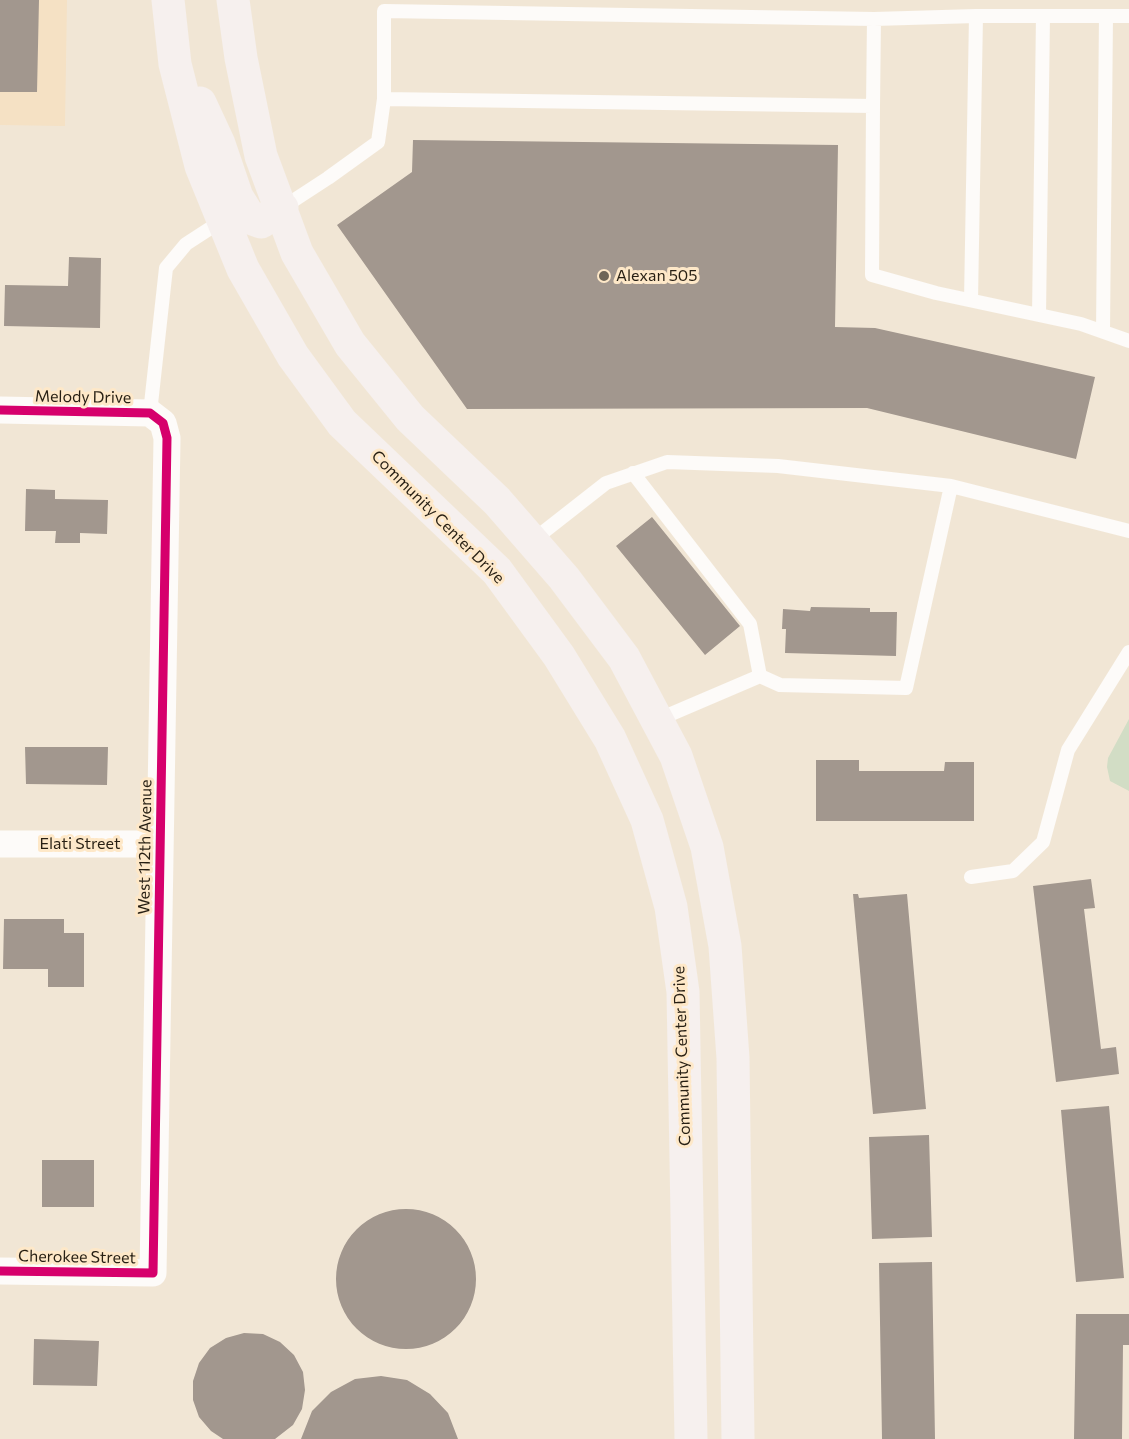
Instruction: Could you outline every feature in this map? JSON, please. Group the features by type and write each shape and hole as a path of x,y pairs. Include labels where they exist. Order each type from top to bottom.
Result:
{"main road":[{"name":"Community Center Drive","path":"168,0 174,64 201,166 243,269 292,356 342,423 497,571 560,656 610,739 647,820 671,907 683,992 691,1439"},
{"path":"233,0 241,58 261,156 297,253 350,344 410,418 497,501 564,579 624,658 676,756 707,847 725,946 733,1058 738,1439"},
{"path":"174,64 192,85 219,144 237,197 250,218 261,222 282,208"}],"street":[{"name":"Melody Drive","path":"0,410 157,418"},
{"name":"West 112th Avenue","path":"153,1273 167,438 157,418"},
{"name":"Elati Street","path":"0,844 160,844"},
{"name":"Cherokee Street","path":"0,1270 153,1273"}],"lane":[{"path":"282,208 378,142 384,99 384,12 874,19 1129,16"},
{"path":"971,300 976,16"},
{"path":"1039,315 1043,16"},
{"path":"1103,331 1106,16"},
{"path":"874,19 872,275 1103,331 1129,341"},
{"path":"384,99 873,106"},
{"path":"157,418 166,268 186,244 223,220"},
{"path":"532,541 606,483 667,462 756,465 951,486 1128,527"},
{"path":"633,473 750,624 760,676"},
{"path":"657,720 760,676 780,685 906,688 951,486"},
{"path":"971,877 1013,871 1043,842 1068,750 1129,652"}],"shaded area":[{"path":"0,0 67,0 65,126 0,125"}],"green space":[{"path":"1129,719 1129,791 1110,781 1107,767 1108,758"}],"building":[{"path":"0,0 39,0 37,92 0,92"},
{"name":"Alexan 505","path":"413,140 838,145 835,327 875,328 1095,377 1076,459 867,408 467,409 337,225 412,172"},
{"path":"69,257 101,258 100,328 4,326 5,285 68,286"},
{"path":"26,489 55,490 55,499 108,500 107,534 80,533 80,543 55,543 56,531 25,531"},
{"path":"652,517 740,626 705,655 616,546"},
{"path":"811,607 870,608 870,612 897,612 896,656 785,653 786,629 782,629 783,609 810,611"},
{"path":"25,747 108,747 107,785 26,784"},
{"path":"816,760 859,760 859,771 944,771 945,762 974,762 974,821 816,821"},
{"path":"1091,879 1095,908 1084,909 1101,1049 1116,1047 1119,1074 1056,1082 1033,886"},
{"path":"853,894 858,894 859,898 907,894 926,1109 873,1114"},
{"path":"4,919 64,919 64,933 84,933 84,987 48,987 48,969 3,969"},
{"path":"1109,1106 1124,1278 1076,1282 1061,1110"},
{"path":"929,1135 932,1237 872,1239 869,1137"},
{"path":"42,1160 94,1160 94,1207 42,1207"},
{"path":"406,1209 433,1214 456,1229 471,1252 476,1279 471,1306 456,1329 433,1344 406,1349 379,1344 356,1329 341,1306 336,1279 341,1252 356,1229 379,1214"},
{"path":"932,1262 935,1439 882,1439 879,1263"},
{"path":"1076,1314 1129,1314 1129,1345 1123,1345 1122,1439 1074,1439"},
{"path":"244,1333 263,1334 280,1342 294,1355 303,1372 305,1390 302,1409 293,1425 275,1439 223,1439 211,1431 199,1417 193,1400 193,1381 199,1363 210,1348 226,1338"},
{"path":"34,1339 99,1341 97,1386 33,1385"},
{"path":"381,1376 407,1380 430,1394 448,1413 458,1439 301,1439 312,1411 331,1392 355,1379"}],"cycle path":[{"path":"0,410 150,413 163,423 167,438 153,1273 0,1271"}],"place":[{"name":"Alexan 505","path":"604,276"}]}
